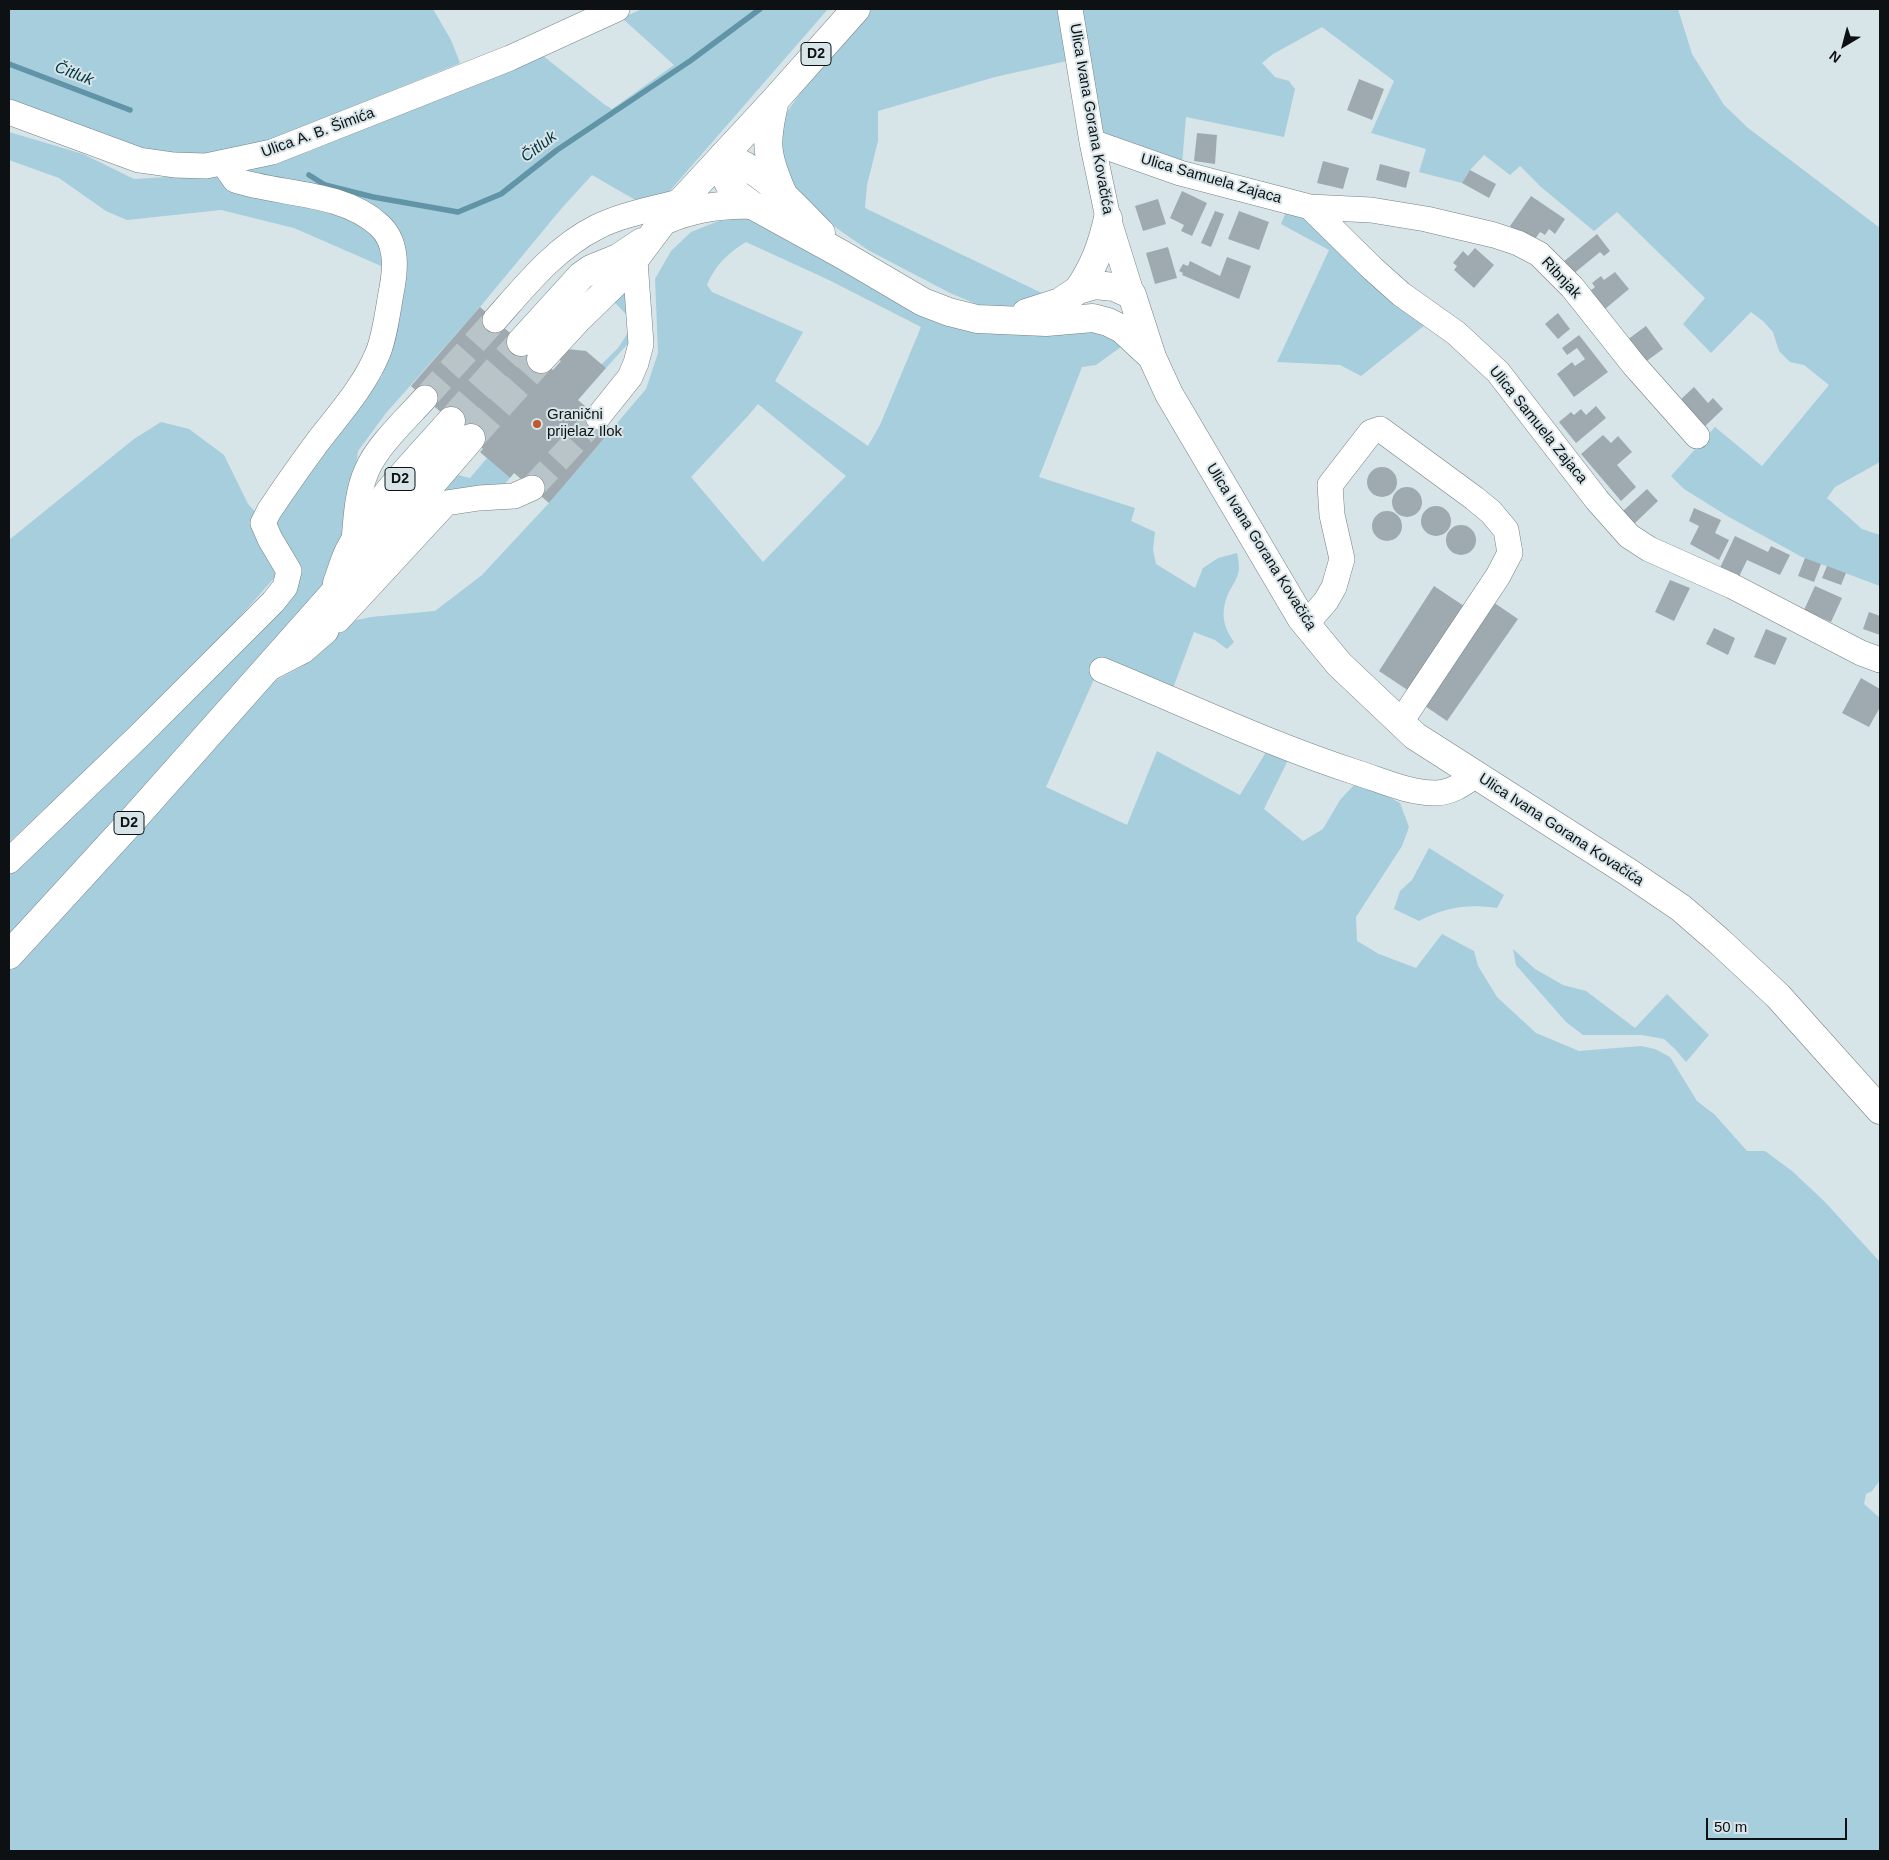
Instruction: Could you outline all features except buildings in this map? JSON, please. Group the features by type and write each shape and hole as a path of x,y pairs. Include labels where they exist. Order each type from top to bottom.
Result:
{"main road":[{"name":"D2","path":"666,218 618,258 591,269 581,276 531,351 577,320 622,276 666,218 856,9"},
{"path":"775,100 769,127 768,152 774,175 784,195"},
{"path":"844,255 784,195 749,168 723,156 724,173 729,184 737,194 922,302 949,312 977,318 1001,320 1046,322 1093,318 1119,308 1132,295 1114,287 1095,285 1078,290 1060,302 1001,320"},
{"path":"666,218 704,207 752,204"},
{"path":"1078,290 1090,273 1100,250 1108,218"},
{"name":"Ulica Ivana Gorana Kovačića","path":"1132,295 1152,357 1169,394 1296,609 1339,664 1415,736 1628,872 1687,914 1732,952 1778,996 1880,1110"},
{"path":"1093,318 1108,322 1122,329 1152,357"},
{"name":"D2","path":"333,615 348,553 354,541 382,502 451,421"},
{"name":"D2","path":"9,954 129,824 263,671 333,615 359,568 471,438"}],"street":[{"name":"Ulica A. B. Šimića","path":"9,112 139,160 174,165 206,166 272,152 510,58 617,9"},
{"name":"Ulica Ivana Gorana Kovačića","path":"1070,9 1092,142 1108,218 1132,295"},
{"name":"Ulica Samuela Zajaca","path":"1092,142 1180,173 1310,207 1372,269 1401,294 1456,333 1498,372 1597,500 1629,536 1649,549 1723,582 1861,653 1880,660"},
{"path":"9,861 140,735 285,587 288,571 263,523 269,511 359,388 378,354 395,271 394,252 388,237 379,225 364,214 344,205 306,194 235,180 222,163"},
{"name":"Ribnjak","path":"1310,207 1371,210 1426,218 1494,235 1518,243 1539,254 1572,287 1634,365 1697,436"},
{"path":"495,320 545,264 572,242 598,226 624,217 666,218"},
{"path":"598,416 630,377 641,344 635,261"},
{"path":"354,541 356,512 367,469 377,452 425,398"},
{"path":"1306,624 1326,601 1334,587 1342,559 1332,515 1330,485 1371,432 1380,428 1491,512 1506,530 1510,553 1498,576 1400,723"},
{"path":"263,671 303,651 333,615 446,503 479,498 514,496 532,488"},
{"path":"1102,670 1322,762 1416,792 1437,793 1450,791 1476,776"}],"shaded area":[{"path":"9,9 433,9 451,40 460,63 256,146 208,153 178,154 149,152 9,105"},
{"path":"642,9 828,9 668,193 639,202 592,175 561,209 480,307 386,413 358,451 348,520 324,590 9,935 9,874 290,590 273,520 382,376 396,314 394,235 242,171 308,152 542,55 612,109 674,65 622,18"},
{"path":"872,9 1062,9 1071,60 995,77 878,111 878,141 867,185 865,208 1048,296 1023,306 981,306 950,293 868,250 815,213 789,189 777,157 780,122 801,92"},
{"path":"1079,9 1678,9 1692,54 1724,105 1748,128 1880,228 1880,462 1835,487 1827,498 1862,529 1880,535 1880,586 1802,557 1729,517 1684,489 1671,476 1715,427 1762,466 1829,385 1804,365 1790,362 1779,351 1773,332 1751,312 1711,353 1683,324 1705,298 1617,212 1594,231 1541,187 1520,166 1510,175 1484,155 1470,170 1462,183 1419,172 1426,149 1371,133 1394,81 1322,27 1273,54 1262,63 1275,77 1289,81 1295,89 1284,137 1186,117 1182,164 1109,141 1102,132"},
{"path":"9,132 83,154 134,179 216,174 320,204 373,229 388,269 294,228 221,210 127,220 106,211 59,178 9,160"},
{"path":"1288,207 1309,218 1430,321 1361,376 1340,365 1277,362 1329,250 1281,224"},
{"path":"731,216 745,216 904,298 1090,327 1125,344 1096,365 1082,367 1039,477 1135,508 1131,521 1155,532 1153,550 1156,564 1195,588 1203,568 1218,558 1237,553 1238,572 1227,597 1224,611 1227,630 1234,642 1227,649 1215,640 1194,632 1173,688 1103,659 1046,787 1127,825 1157,751 1240,795 1271,744 1291,754 1264,809 1303,841 1323,829 1340,800 1354,785 1374,789 1400,803 1409,827 1402,846 1356,917 1357,941 1379,954 1416,968 1442,934 1474,951 1478,966 1497,997 1536,1033 1579,1051 1641,1046 1655,1049 1670,1057 1697,1101 1715,1115 1747,1151 1765,1151 1792,1171 1824,1201 1880,1262 1880,1480 1872,1491 1866,1494 1864,1504 1880,1518 1880,1851 9,1851 9,970 252,702 273,682 303,666 343,623 371,617 435,611 482,575 549,503 646,389 658,353 655,279 671,251 691,232","holes":["746,242 829,280 921,327 880,425 868,446 775,381 803,332 712,292 707,285 714,271 723,260","758,404 846,476 763,562 691,477"]},
{"path":"629,284 634,337 606,368 601,365 618,348 629,331 628,316 610,298"},
{"path":"161,422 189,429 224,455 248,504 258,515 281,564 276,576 213,647 9,842 9,540 134,439"},
{"path":"487,458 510,478 502,487 439,493 454,474 470,478"},
{"path":"1429,848 1504,895 1497,908 1476,906 1457,908 1438,912 1419,921 1394,909 1400,891 1412,880"},
{"path":"1513,949 1535,969 1563,985 1586,991 1635,1028 1667,994 1709,1035 1686,1062 1664,1039 1642,1035 1583,1035 1566,1022 1516,965"}],"waterway":[{"name":"Čitluk","path":"309,175 325,185 373,197 458,212 501,194 557,150 690,61 760,9"},
{"name":"Čitluk","path":"9,64 130,110"}],"tunnel":[{"path":"425,398 495,320"},
{"path":"451,421 521,342"},
{"path":"471,438 541,359"},
{"path":"532,488 598,417"}],"place":[{"name":"Granični prijelaz Ilok","path":"537,424"}]}
